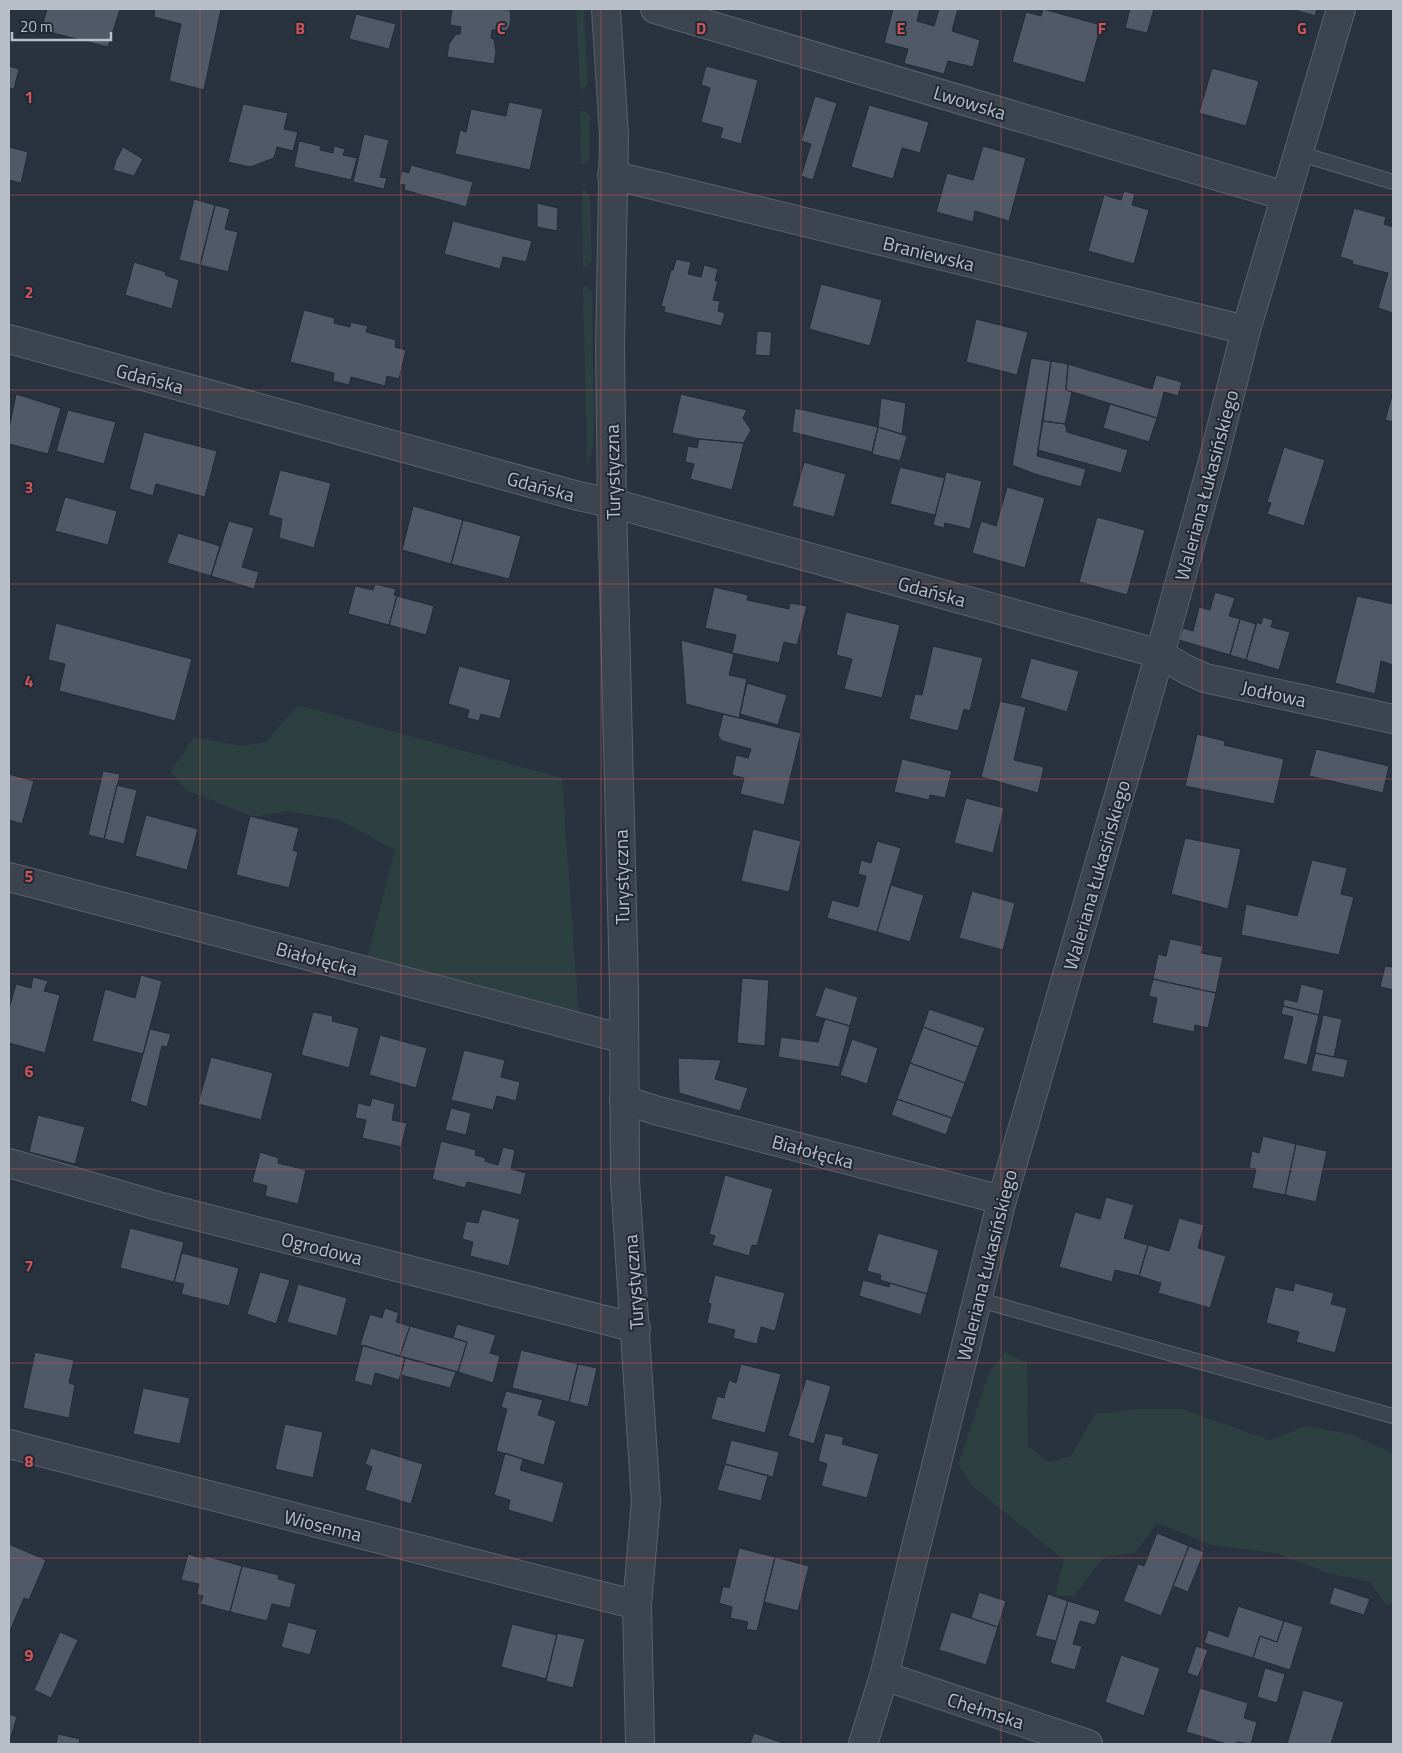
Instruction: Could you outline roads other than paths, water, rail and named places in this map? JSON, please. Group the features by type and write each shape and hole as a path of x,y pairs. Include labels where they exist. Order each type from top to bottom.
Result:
{"street":[{"name":"Turystyczna","path":"606,9 614,135 610,348 624,1039 625,1181 646,1502 636,1605 640,1744"},
{"name":"Lwowska","path":"655,9 1286,196"},
{"name":"Waleriana Łukasińskiego","path":"863,1744 884,1676 976,1298 1002,1200 1160,654 1213,461 1246,330 1341,9"},
{"name":"Braniewska","path":"612,175 1246,330"},
{"name":"Gdańska","path":"9,339 1160,654"},
{"name":"Jodłowa","path":"1160,654 1205,678 1393,719"},
{"name":"Białołęcka","path":"9,877 624,1039"},
{"name":"Białołęcka","path":"624,1100 1002,1200"},
{"name":"Ogrodowa","path":"9,1163 158,1206 636,1328"},
{"name":"Wiosenna","path":"9,1444 636,1605"},
{"name":"Chełmska","path":"884,1676 1088,1744"}],"lane":[{"path":"1298,153 1393,182"},
{"path":"976,1298 1393,1416"}]}
